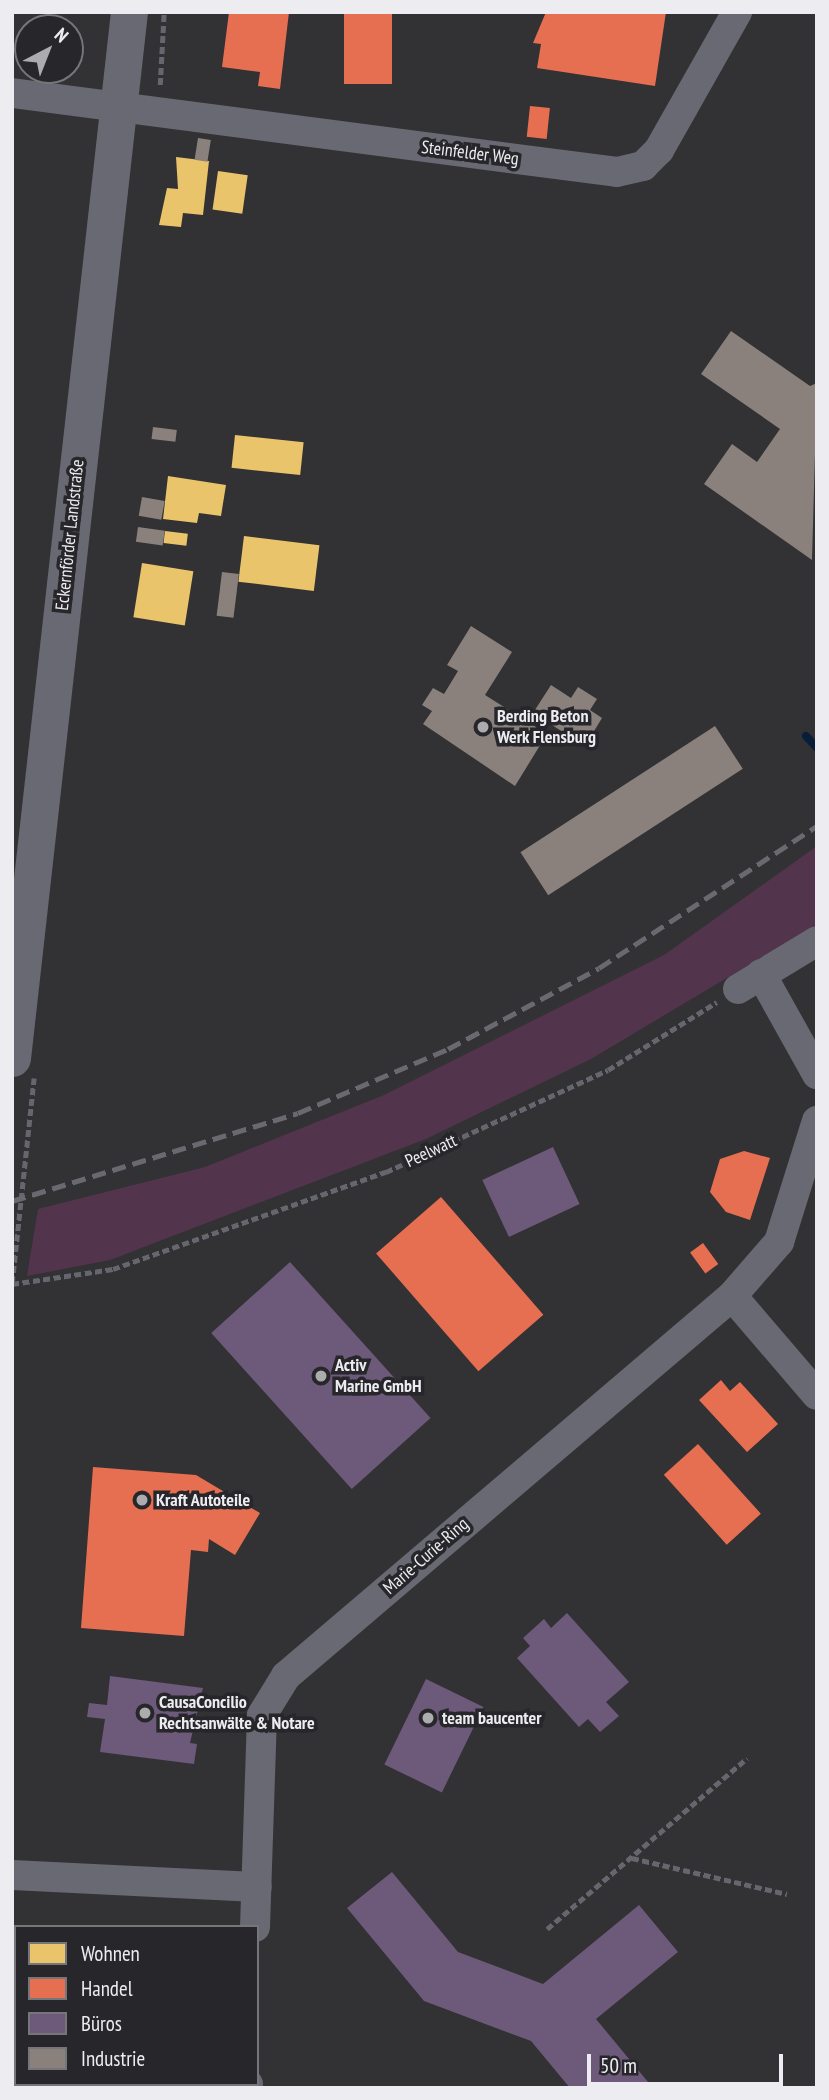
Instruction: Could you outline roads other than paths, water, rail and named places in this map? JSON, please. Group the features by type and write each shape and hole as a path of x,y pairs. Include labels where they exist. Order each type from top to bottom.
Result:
{"street":[{"name":"Eckernförder Landstraße","path":"12,1058 117,108 130,12"},
{"name":"Steinfelder Weg","path":"12,93 617,172 643,166 659,150 737,12"},
{"path":"817,941 750,982 817,1074"},
{"name":"Marie-Curie-Ring","path":"255,1925 262,1715 286,1676 732,1296 779,1242 817,1121"},
{"path":"732,1296 817,1395"},
{"path":"12,1875 257,1886"}],"waterway":[{"path":"806,736 817,748"}],"railway":[{"path":"12,1201 298,1113 448,1049 599,968 817,826"}],"place":[{"name":"Berding Beton Werk Flensburg","path":"483,727"},
{"name":"Activ Marine GmbH","path":"321,1376"},
{"name":"Kraft Autoteile","path":"142,1500"},
{"name":"CausaConcilio Rechtsanwälte & Notare","path":"145,1713"},
{"name":"team baucenter","path":"428,1718"}]}
